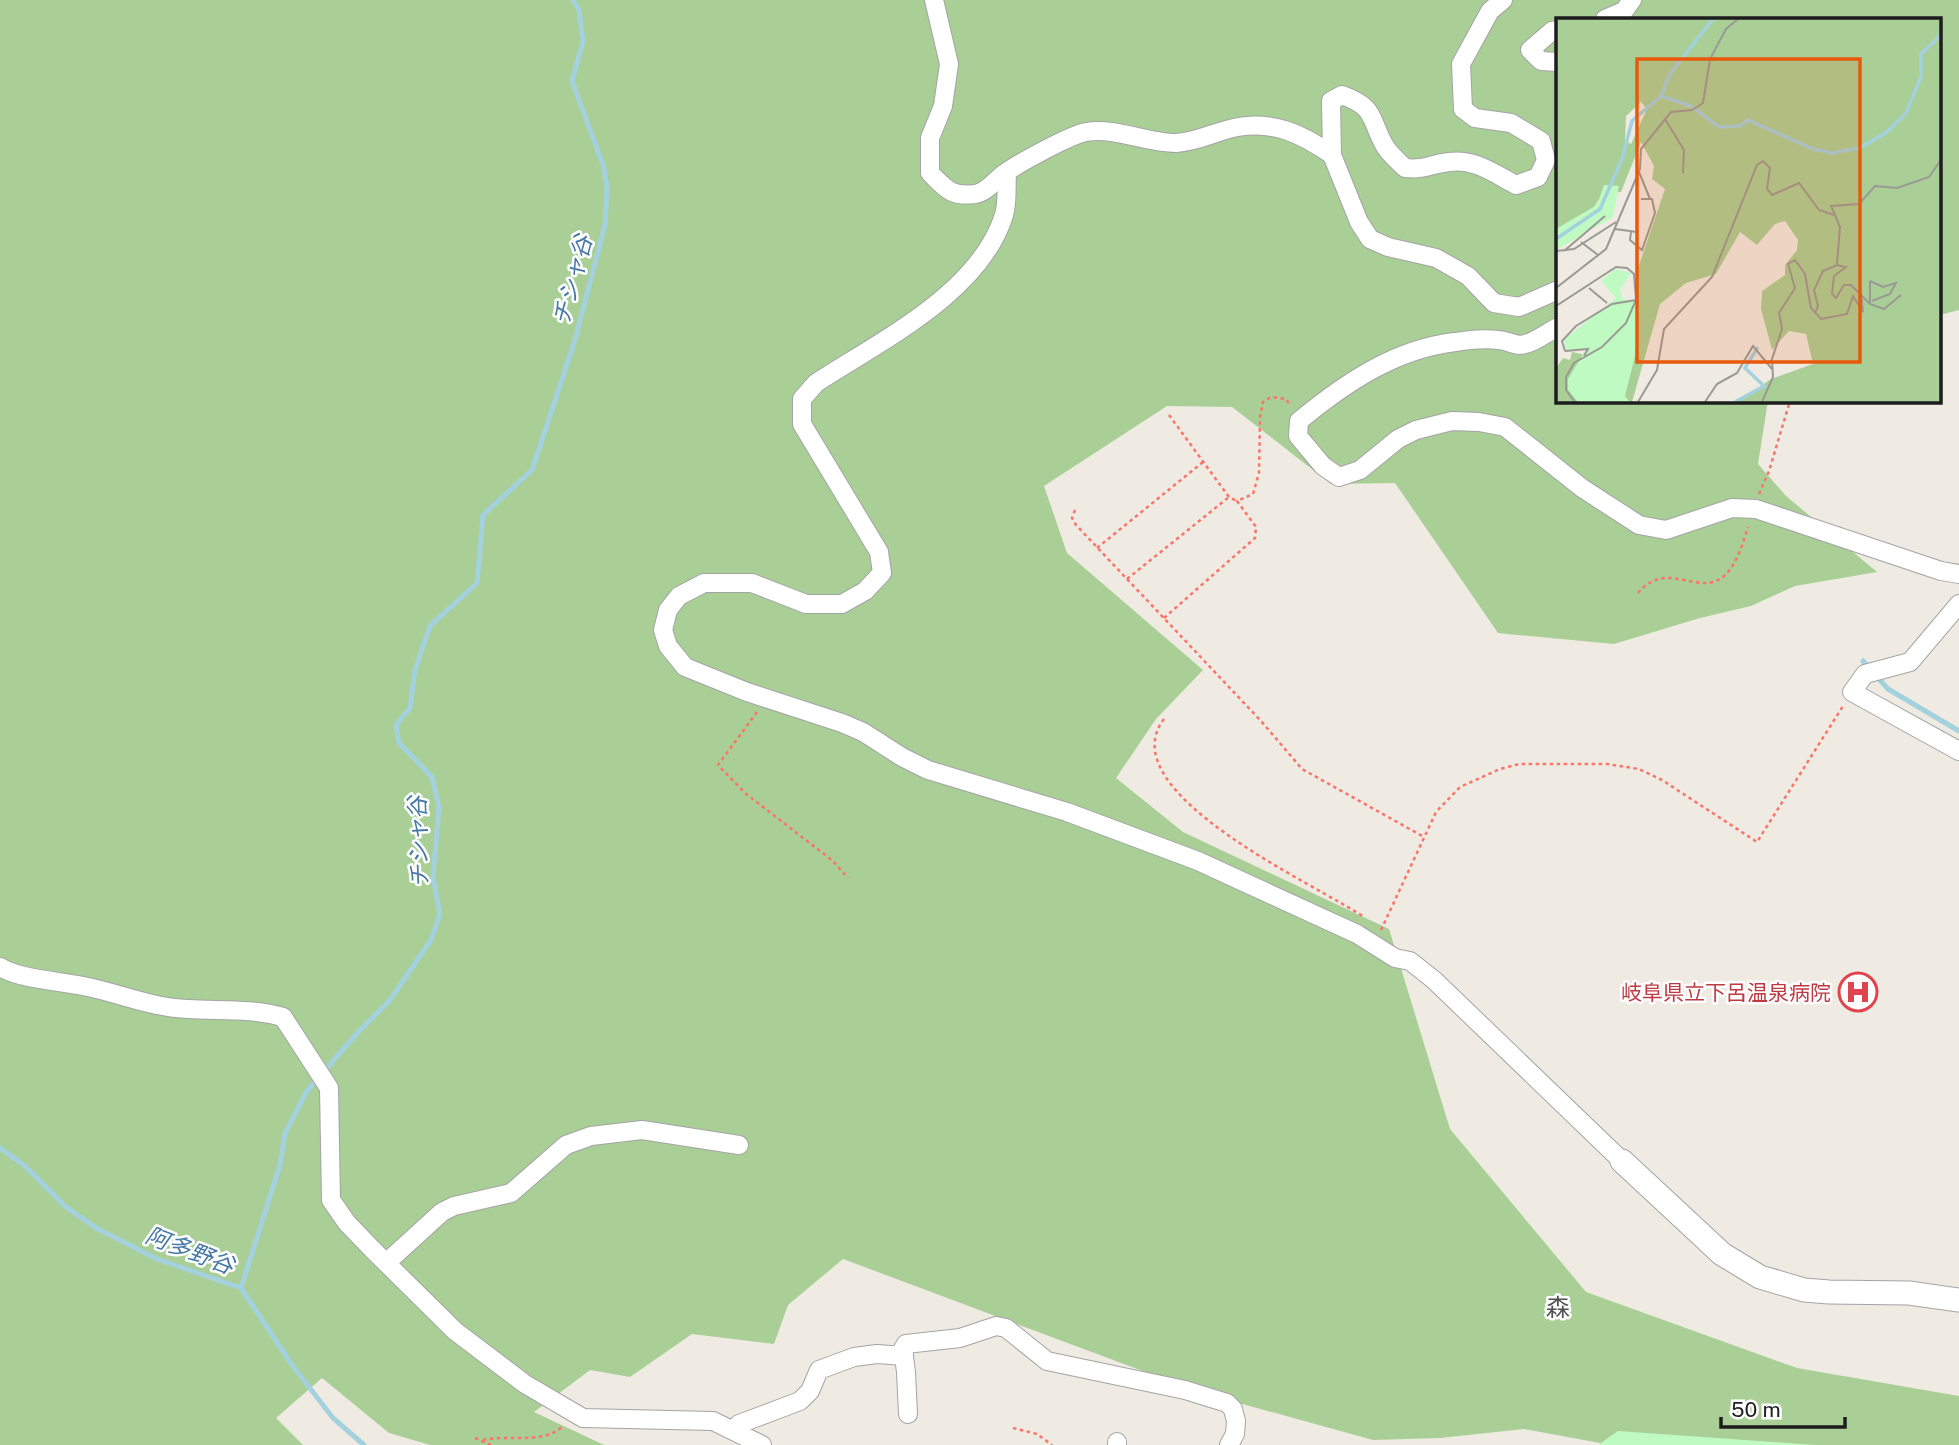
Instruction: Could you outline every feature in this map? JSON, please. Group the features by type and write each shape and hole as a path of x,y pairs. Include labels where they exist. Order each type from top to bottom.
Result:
{"street":[{"path":"934,0 949,64 943,106 930,138 930,173 947,191 955,194 979,194 1006,172 1041,152 1086,132 1121,134 1174,143 1199,140 1238,127 1278,127 1306,137 1332,155"},
{"path":"1503,0 1490,11 1461,64 1463,109 1475,118 1511,123 1541,141 1546,160 1538,177 1516,185 1472,162 1449,162 1424,169 1405,168 1387,149 1367,107 1342,95 1331,101 1332,155 1359,222 1370,239 1388,247 1436,258 1468,276 1494,303 1519,307 1556,291"},
{"path":"1607,18 1624,11 1632,0"},
{"path":"1556,30 1530,50 1541,61 1556,62"},
{"path":"1006,172 1005,213 991,244 975,267 944,300 816,383 802,399 802,424 879,552 883,573 865,591 842,604 806,604 752,583 704,583 679,596 668,610 663,630 668,646 685,667 767,699 852,727 928,770 1067,812 1198,861 1357,934 1395,958 1410,961 1434,980 1722,1254 1760,1277 1804,1290 1909,1293 1959,1300"},
{"path":"1556,328 1520,345 1481,339 1452,342 1390,359 1324,400 1299,421 1298,436 1323,466 1339,477 1360,470 1398,439 1416,430 1452,421 1479,422 1504,427 1582,488 1639,525 1666,530 1732,508 1756,509 1941,571 1959,574"},
{"path":"1959,604 1910,662 1865,674 1852,692 1959,751"},
{"path":"0,967 171,1007 261,1010 283,1017 326,1081 331,1101 331,1200 347,1223 465,1339 525,1384 583,1418 713,1421 762,1445"},
{"path":"386,1263 442,1212 454,1206 511,1193 566,1145 591,1136 642,1130 739,1145"},
{"path":"908,1413 903,1349 906,1343 960,1338 996,1326 1006,1328 1047,1361 1185,1390 1227,1403 1233,1409 1236,1421 1235,1434 1229,1445"},
{"path":"733,1430 739,1424 800,1401 810,1391 818,1370 854,1357 877,1354 904,1356"}],"path":[{"path":"1237,501 1253,494 1259,473 1259,416 1263,402 1271,397 1286,399 1299,421"},
{"path":"1164,618 1255,538 1256,527 1237,501 1230,497 1169,415"},
{"path":"1097,548 1203,462"},
{"path":"1127,579 1230,497"},
{"path":"1075,510 1072,518 1076,525 1261,721 1302,769 1424,838"},
{"path":"1388,937 1381,929 1436,812 1460,788 1500,769 1519,764 1607,764 1639,769 1662,780 1757,842 1852,692"},
{"path":"767,699 718,765 745,793 833,861 848,878"},
{"path":"1164,719 1154,734 1153,750 1162,772 1177,792 1232,838 1370,922"},
{"path":"483,1440 551,1435 558,1432 574,1412"},
{"path":"1013,1428 1037,1434 1052,1445"},
{"path":"475,1438 491,1445"}],"green space":[{"path":"0,0 1959,0 1959,310 1941,315 1941,18 1556,18 1556,402 1768,402 1758,464 1786,496 1877,572 1795,586 1751,606 1614,644 1498,633 1395,483 1331,484 1232,407 1167,406 1044,486 1067,553 1203,670 1156,719 1116,778 1183,832 1389,929 1450,1129 1586,1292 1797,1368 1959,1396 1959,1445 1611,1445 1524,1429 1440,1438 1373,1440 1199,1392 843,1259 788,1305 774,1344 692,1334 630,1377 590,1370 534,1412 604,1445 430,1445 389,1433 322,1378 276,1418 303,1445 0,1445"},
{"path":"1618,1431 1816,1445 1598,1445"}],"waterway":[{"name":"チシャ谷","path":"241,1288 280,1165 285,1133 307,1091 390,1000 431,940 440,914 433,877 439,808 432,777 399,743 396,725 410,708 415,670 430,626 477,583 483,515 532,470 575,340 605,225 607,186 603,165 572,81 583,41 579,10 573,0"},
{"path":"1863,661 1888,689 1959,731"},
{"name":"阿多野谷","path":"0,1148 25,1166 66,1207 96,1228 157,1259 241,1288 292,1365 333,1418 364,1445"}],"place":[{"name":"岐阜県立下呂温泉病院","path":"1858,992"}],"district":[{"name":"森","path":"1558,1307"}]}
